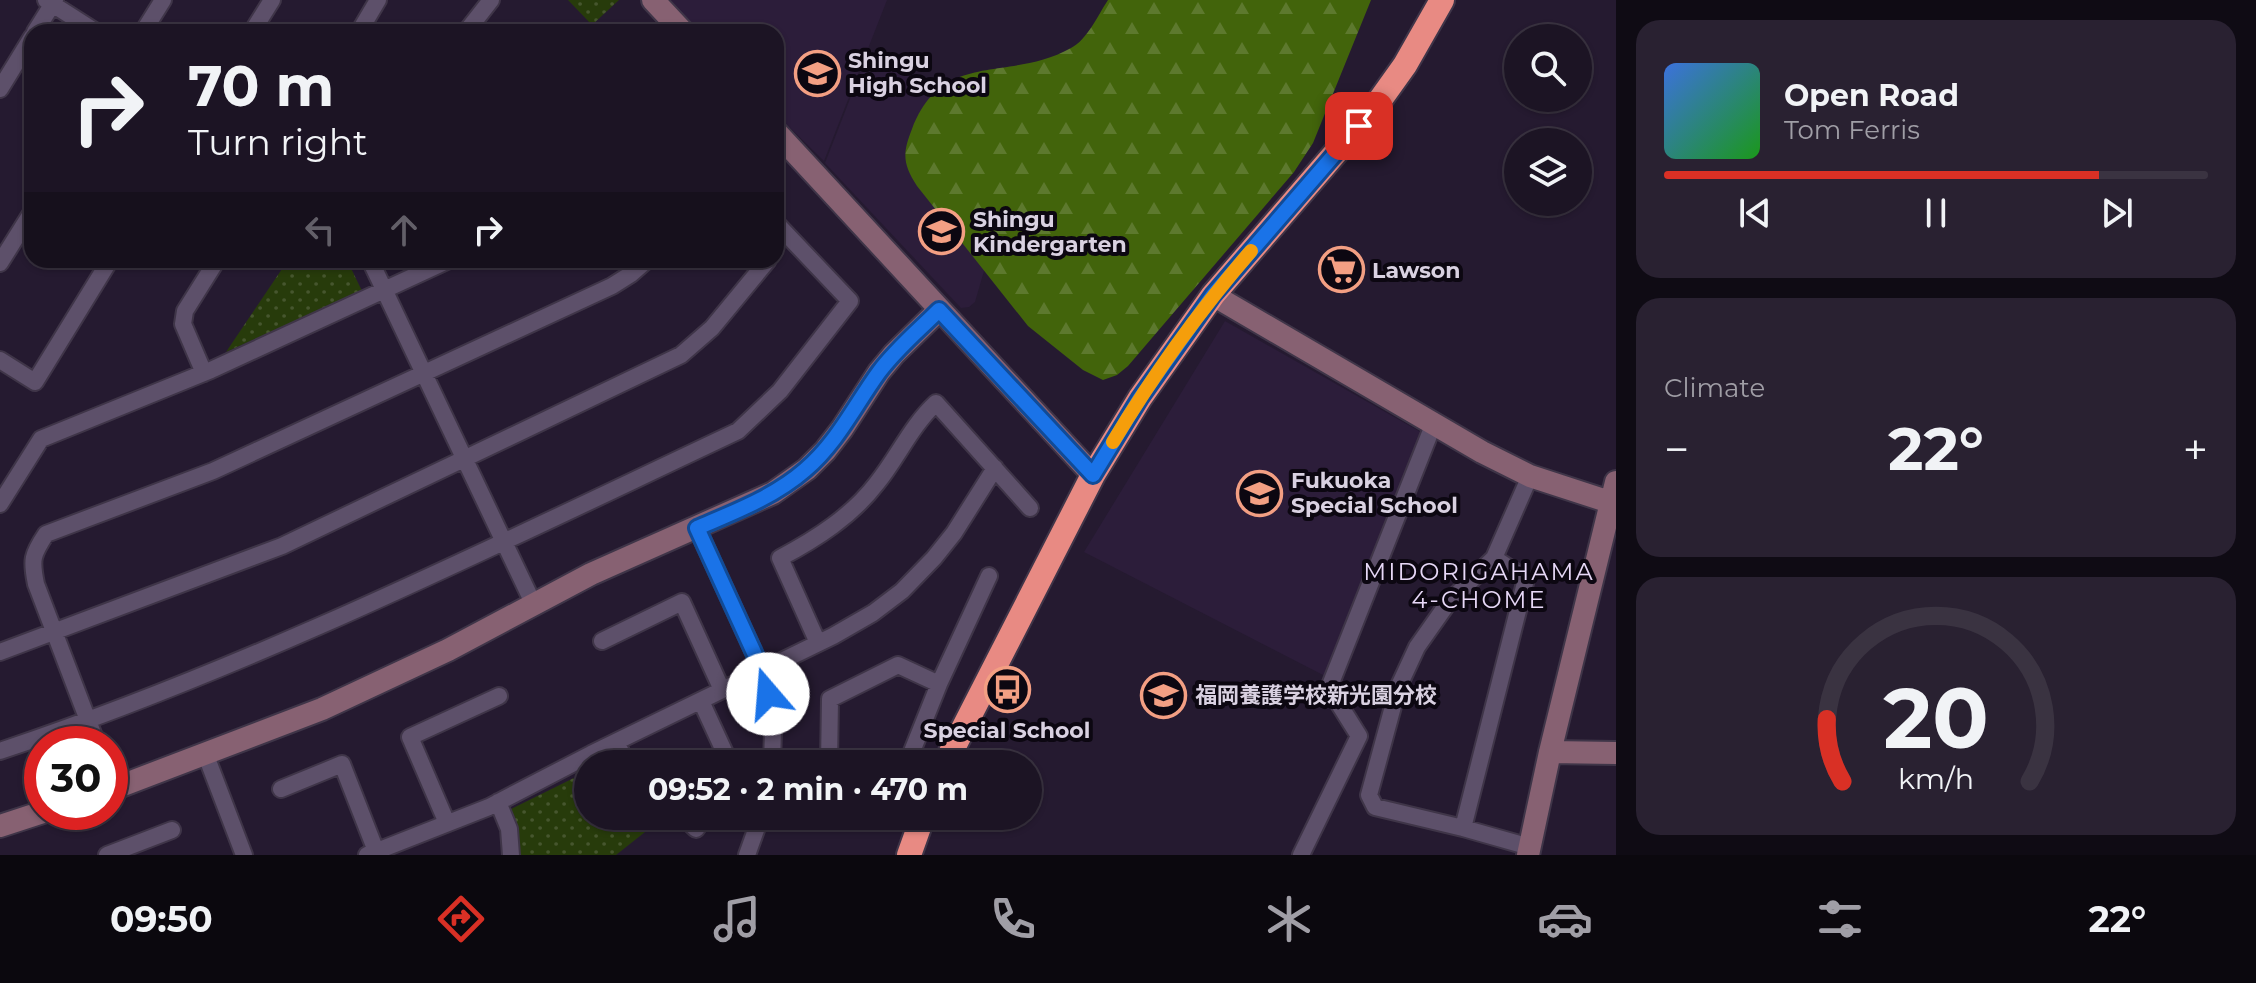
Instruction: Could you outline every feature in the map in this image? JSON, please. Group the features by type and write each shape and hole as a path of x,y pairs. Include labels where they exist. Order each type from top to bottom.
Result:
{"highway":[{"path":"952,750 1093,475 1140,398 1213,295 1375,107 1405,65 1442,0"},
{"path":"909,855 918,830"}],"street":[{"path":"148,24 163,0"},
{"path":"257,24 272,0"},
{"path":"364,24 378,0"},
{"path":"472,24 491,0"},
{"path":"653,0 676,24"},
{"path":"39,24 51,1 84,24"},
{"path":"0,89 24,50"},
{"path":"784,141 1093,475"},
{"path":"0,263 24,225"},
{"path":"0,751 89,721 288,640 738,431 780,391 850,301 784,231"},
{"path":"0,360 35,382 105,268"},
{"path":"204,373 183,324 185,311 212,268"},
{"path":"374,268 534,605"},
{"path":"0,504 41,439 204,373 432,268"},
{"path":"91,726 36,584 32,564 37,547 46,534 213,471 612,286 638,268"},
{"path":"0,652 282,546 681,355 712,328 761,268"},
{"path":"1213,295 1482,452 1530,476 1614,497 1550,752 1529,851 1463,828 1375,807 1369,795 1398,688 1417,647 1448,603 1494,558 1530,476"},
{"path":"128,782 322,709 448,650 591,574 773,493 807,469 825,451 879,372 939,310"},
{"path":"818,643 780,558 809,543 856,506 876,485 925,413 936,403 1030,508"},
{"path":"1301,855 1359,736 1329,688 1434,423"},
{"path":"281,789 342,764 372,853 498,802 873,613 902,591 934,558 954,533 995,468"},
{"path":"697,528 762,670 773,730 772,750"},
{"path":"1463,828 1526,579 1494,558"},
{"path":"913,750 989,576"},
{"path":"602,641 682,602 722,690"},
{"path":"829,750 830,699 898,665 939,684"},
{"path":"447,823 410,737 499,696"},
{"path":"701,701 724,750"},
{"path":"616,742 620,750"},
{"path":"1550,752 1616,753"},
{"path":"205,753 244,855"},
{"path":"498,802 509,829 511,855"},
{"path":"0,826 24,818"},
{"path":"107,855 172,830"},
{"path":"747,855 756,830"}],"shaded area":[{"name":"Shingu High School","path":"663,0 887,0 824,161 784,122 784,24 687,24"},
{"name":"Shingu Kindergarten","path":"864,63 1030,112 975,302 969,307 961,308 825,163"},
{"name":"Fukuoka Special School","path":"1225,321 1424,434 1325,676 1084,552"}],"green space":[{"path":"568,0 619,0 593,24"},
{"path":"1108,0 1371,0 1313,143 1294,172 1128,366 1117,375 1103,380 1083,370 1028,326 917,186 909,171 905,152 925,104 941,87 980,71 1048,58 1071,48 1087,33"},
{"path":"283,268 351,268 362,291 226,352"},
{"path":"574,778 574,830 648,830 616,855 519,855 516,826 509,810"}],"slow traffic":[{"path":"1113,442 1173,349 1251,251"}],"place":[{"name":"Shingu High School","path":"817,73"},
{"name":"Shingu Kindergarten","path":"942,232"},
{"name":"Lawson","path":"1341,270"},
{"name":"Fukuoka Special School","path":"1260,493"},
{"name":"Special School","path":"1007,689"},
{"name":"福岡養護学校新光園分校","path":"1164,695"}],"district":[{"name":"MIDORIGAHAMA 4-CHOME","path":"1479,585"}],"route":[{"path":"768,694 762,670 697,528 773,493 807,469 842,429 879,372 939,310 1093,475 1140,398 1213,295 1359,126"}]}
